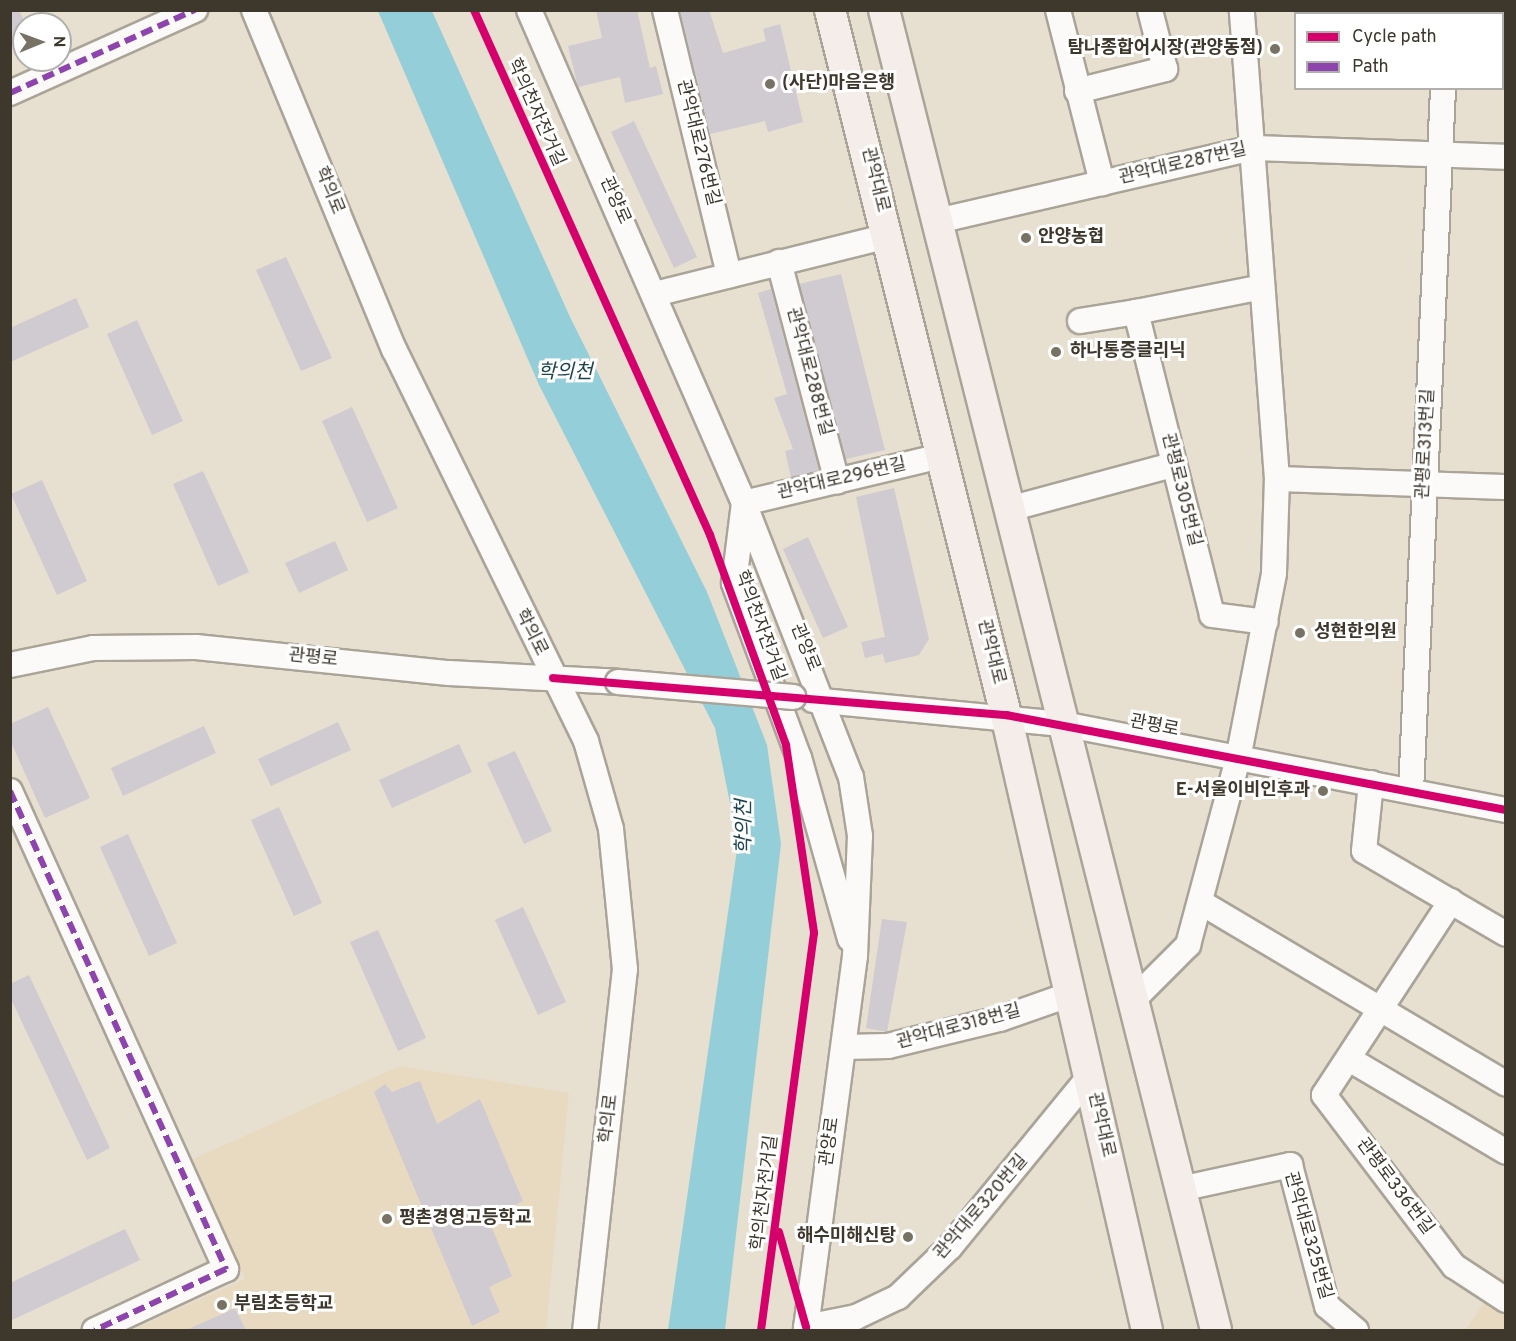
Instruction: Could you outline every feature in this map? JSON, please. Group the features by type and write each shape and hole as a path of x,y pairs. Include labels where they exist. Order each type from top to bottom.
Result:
{"main road":[{"name":"관악대로","path":"830,10 1006,715 1147,1330"},
{"path":"884,10 1216,1330"}],"street":[{"path":"10,93 195,10"},
{"name":"학의로","path":"254,10 394,349 553,678 586,741 611,830 625,969 585,1330"},
{"name":"관양로","path":"529,10 655,294 744,503 826,702 851,777 860,836 855,956 806,1329"},
{"name":"관악대로276번길","path":"665,10 729,274"},
{"path":"1058,10 1102,183"},
{"path":"1077,91 1165,69 1150,10"},
{"path":"1133,1000 1188,945 1238,759 1274,573 1277,479 1242,10"},
{"name":"관평로313번길","path":"1411,791 1440,154 1447,91"},
{"name":"관악대로287번길","path":"938,221 1253,148 1506,157"},
{"path":"655,294 888,236"},
{"name":"관악대로288번길","path":"779,262 837,481"},
{"path":"1080,321 1262,287"},
{"name":"관평로305번길","path":"1136,312 1172,465 1212,615 1266,622"},
{"name":"관악대로296번길","path":"744,503 941,456"},
{"path":"1009,509 1172,465"},
{"path":"1277,479 1506,487"},
{"path":"744,503 734,583 799,758 855,956"},
{"name":"관평로","path":"10,665 93,648 196,648 618,682 793,697 826,702 1006,715 1506,810"},
{"path":"1371,783 1364,851 1506,934"},
{"path":"10,791 226,1269 95,1330"},
{"name":"관평로336번길","path":"1451,901 1324,1095 1454,1266 1506,1300"},
{"path":"1200,902 1383,1008 1506,1084"},
{"name":"관악대로318번길","path":"844,1047 888,1046 1000,1019 1071,994"},
{"path":"1349,1059 1506,1152"},
{"name":"관악대로320번길","path":"806,1329 857,1324 898,1297 950,1247 1089,1077"},
{"name":"관악대로325번길","path":"1180,1189 1290,1165 1327,1306 1356,1330"}],"shaded area":[{"name":"평촌경영고등학교","path":"400,1066 569,1093 546,1330 132,1330 245,1279 193,1159"},
{"path":"1505,1274 1505,1330 1465,1330"}],"water":[{"name":"학의천","path":"378,11 432,11 570,317 707,592 767,745 781,844 725,1330 668,1330 738,843 715,728 539,385"}],"building":[{"path":"10,10 19,10 20,12 12,12 12,42 10,43"},
{"path":"596,10 637,10 650,68 656,66 663,94 625,103 620,77 578,87 568,46 602,38"},
{"path":"680,10 709,10 723,53 766,41 763,29 780,24 803,122 768,132 765,121 710,134"},
{"path":"634,121 697,257 674,268 611,132"},
{"path":"286,257 332,358 301,371 256,270"},
{"path":"841,274 885,450 846,459 799,284"},
{"path":"771,289 819,470 791,477 785,451 793,449 774,398 787,394 758,293"},
{"path":"76,298 89,327 10,362 10,328"},
{"path":"137,320 183,421 152,435 107,334"},
{"path":"352,407 398,508 367,522 322,421"},
{"path":"203,471 249,572 218,586 173,484"},
{"path":"42,480 87,581 57,595 11,494"},
{"path":"894,488 929,639 919,655 885,663 883,654 865,658 861,642 885,637 856,497"},
{"path":"808,537 848,627 823,638 783,549"},
{"path":"335,541 348,570 299,593 285,563"},
{"path":"48,707 90,798 45,818 10,740 10,724"},
{"path":"338,722 351,750 271,786 258,759"},
{"path":"204,726 216,753 123,796 111,768"},
{"path":"459,744 472,772 392,808 379,780"},
{"path":"515,751 552,831 524,844 487,763"},
{"path":"279,807 322,903 294,916 251,820"},
{"path":"128,834 177,943 149,956 100,847"},
{"path":"523,907 566,1002 538,1015 495,920"},
{"path":"882,919 907,922 887,1032 866,1028"},
{"path":"378,930 426,1038 398,1051 350,942"},
{"path":"29,975 110,1148 87,1160 10,997 10,984"},
{"path":"420,1081 437,1124 480,1099 523,1201 488,1218 512,1276 489,1287 500,1312 472,1326 374,1092 385,1084 392,1092"},
{"path":"125,1229 140,1260 10,1321 10,1283"},
{"path":"235,1308 246,1330 186,1330 218,1316"}],"marked path":[{"path":"10,93 195,10"},
{"path":"10,791 226,1269 95,1330"}],"cycle path":[{"name":"학의천자전거길","path":"474,10 710,535 786,745 814,933 761,1330"},
{"name":"학의천자전거길","path":"553,678 1006,715 1506,810"},
{"name":"학의천자전거길","path":"779,1232 806,1327"}],"place":[{"name":"탐나종합어시장(관양동점)","path":"1275,49"},
{"name":"(사단)마음은행","path":"770,84"},
{"name":"안양농협","path":"1026,238"},
{"name":"하나통증클리닉","path":"1056,352"},
{"name":"성현한의원","path":"1300,633"},
{"name":"E-서울이비인후과","path":"1323,791"},
{"name":"평촌경영고등학교","path":"387,1219"},
{"name":"해수미해신탕","path":"908,1237"},
{"name":"부림초등학교","path":"222,1305"}]}
